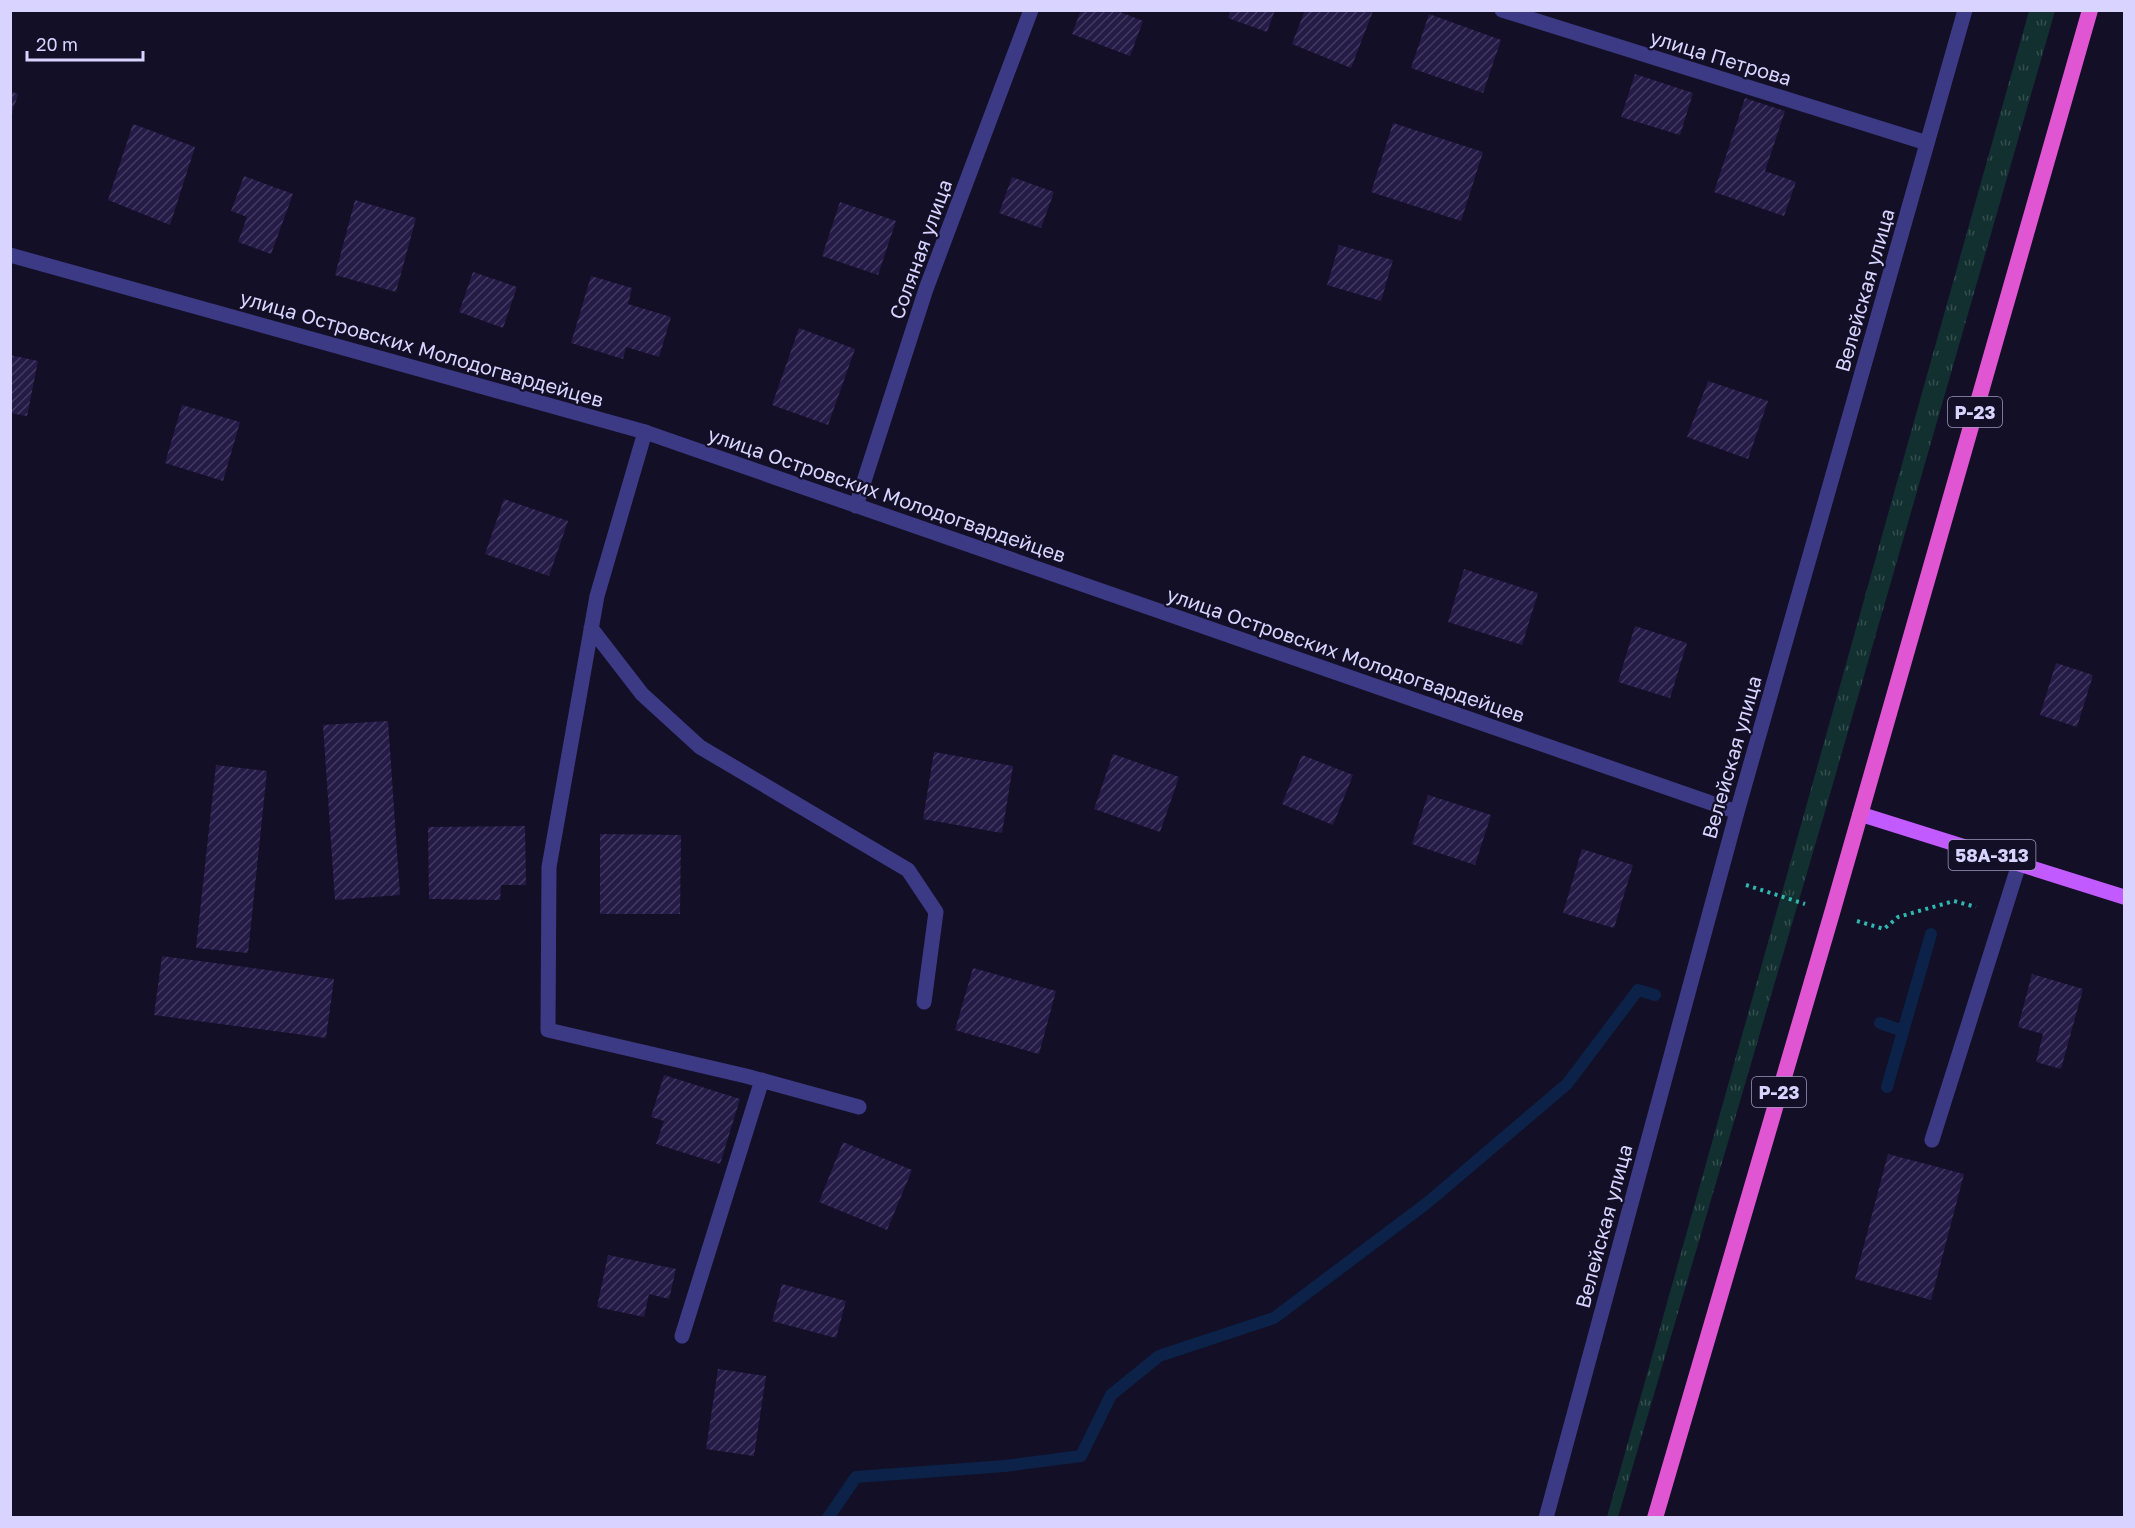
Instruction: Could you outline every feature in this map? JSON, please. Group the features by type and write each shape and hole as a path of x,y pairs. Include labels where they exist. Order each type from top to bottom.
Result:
{"highway":[{"name":"Р-23","path":"1655,1518 1860,814 2090,10"}],"main road":[{"name":"58А-313","path":"1860,814 2124,897"}],"street":[{"name":"Соляная улица","path":"856,506 926,289 1031,10"},
{"name":"улица Петрова","path":"1502,10 1927,143"},
{"name":"Велейская улица","path":"1546,1518 1737,812 1965,10"},
{"name":"улица Островских Молодогвардейцев","path":"10,255 645,432 1737,812"},
{"path":"645,432 597,596 549,867 548,1030 762,1080 859,1107"},
{"path":"591,628 642,694 699,747 908,870 936,912 924,1002"},
{"path":"1932,1140 2019,864"},
{"path":"682,1336 762,1080"}],"green space":[{"path":"2029,11 2055,11 1826,808 1618,1517 1607,1517"}],"building":[{"path":"1081,10 1115,10 1143,21 1130,56 1072,34"},
{"path":"1231,10 1275,10 1267,32 1228,18"},
{"path":"1305,10 1373,11 1351,68 1292,44"},
{"path":"1429,14 1501,40 1483,93 1411,68"},
{"path":"1635,74 1693,93 1680,135 1621,117"},
{"path":"10,91 18,94 11,117 10,117"},
{"path":"1745,98 1785,111 1765,171 1796,182 1784,216 1714,192"},
{"path":"1393,123 1483,152 1461,221 1371,192"},
{"path":"133,124 195,147 170,225 108,200"},
{"path":"244,176 293,194 271,254 238,242 247,217 231,211"},
{"path":"1012,177 1054,192 1041,228 999,213"},
{"path":"355,200 416,218 396,292 335,275"},
{"path":"840,202 896,221 878,275 822,256"},
{"path":"1339,245 1393,260 1381,301 1327,285"},
{"path":"473,272 517,287 503,328 459,312"},
{"path":"591,276 632,288 628,304 671,317 659,357 626,347 623,359 571,343"},
{"path":"799,328 855,349 828,425 772,405"},
{"path":"10,355 38,361 27,416 10,413"},
{"path":"1708,381 1768,401 1748,459 1687,437"},
{"path":"182,405 240,422 223,481 165,463"},
{"path":"504,499 568,521 549,576 485,554"},
{"path":"1464,569 1538,593 1522,645 1448,622"},
{"path":"1635,626 1687,643 1670,698 1618,682"},
{"path":"2056,663 2093,675 2077,727 2040,715"},
{"path":"388,721 400,895 335,900 323,725"},
{"path":"934,752 1013,766 1002,833 923,819"},
{"path":"1113,754 1179,777 1160,832 1094,809"},
{"path":"1302,755 1353,775 1333,825 1282,804"},
{"path":"216,765 267,771 248,953 196,948"},
{"path":"1428,795 1491,815 1475,865 1412,844"},
{"path":"525,826 526,885 501,885 500,900 429,899 428,827"},
{"path":"600,834 681,835 680,914 600,914"},
{"path":"1582,849 1633,865 1614,928 1563,913"},
{"path":"162,956 334,979 326,1038 154,1015"},
{"path":"973,968 1056,991 1039,1054 955,1030"},
{"path":"2032,974 2083,989 2061,1069 2036,1062 2043,1034 2018,1027"},
{"path":"664,1075 740,1099 720,1164 656,1144 664,1121 651,1117"},
{"path":"843,1142 912,1170 887,1230 819,1202"},
{"path":"1888,1154 1964,1174 1931,1300 1855,1279"},
{"path":"608,1255 676,1269 669,1299 649,1294 644,1317 597,1307"},
{"path":"782,1284 846,1301 836,1338 772,1321"},
{"path":"718,1369 766,1376 754,1456 706,1449"}],"waterway":[{"path":"1887,1087 1931,934"},
{"path":"828,1518 856,1477 1005,1466 1081,1456 1111,1395 1159,1356 1274,1318 1427,1203 1567,1084 1638,990 1655,995"},
{"path":"1880,1023 1903,1031"}]}
